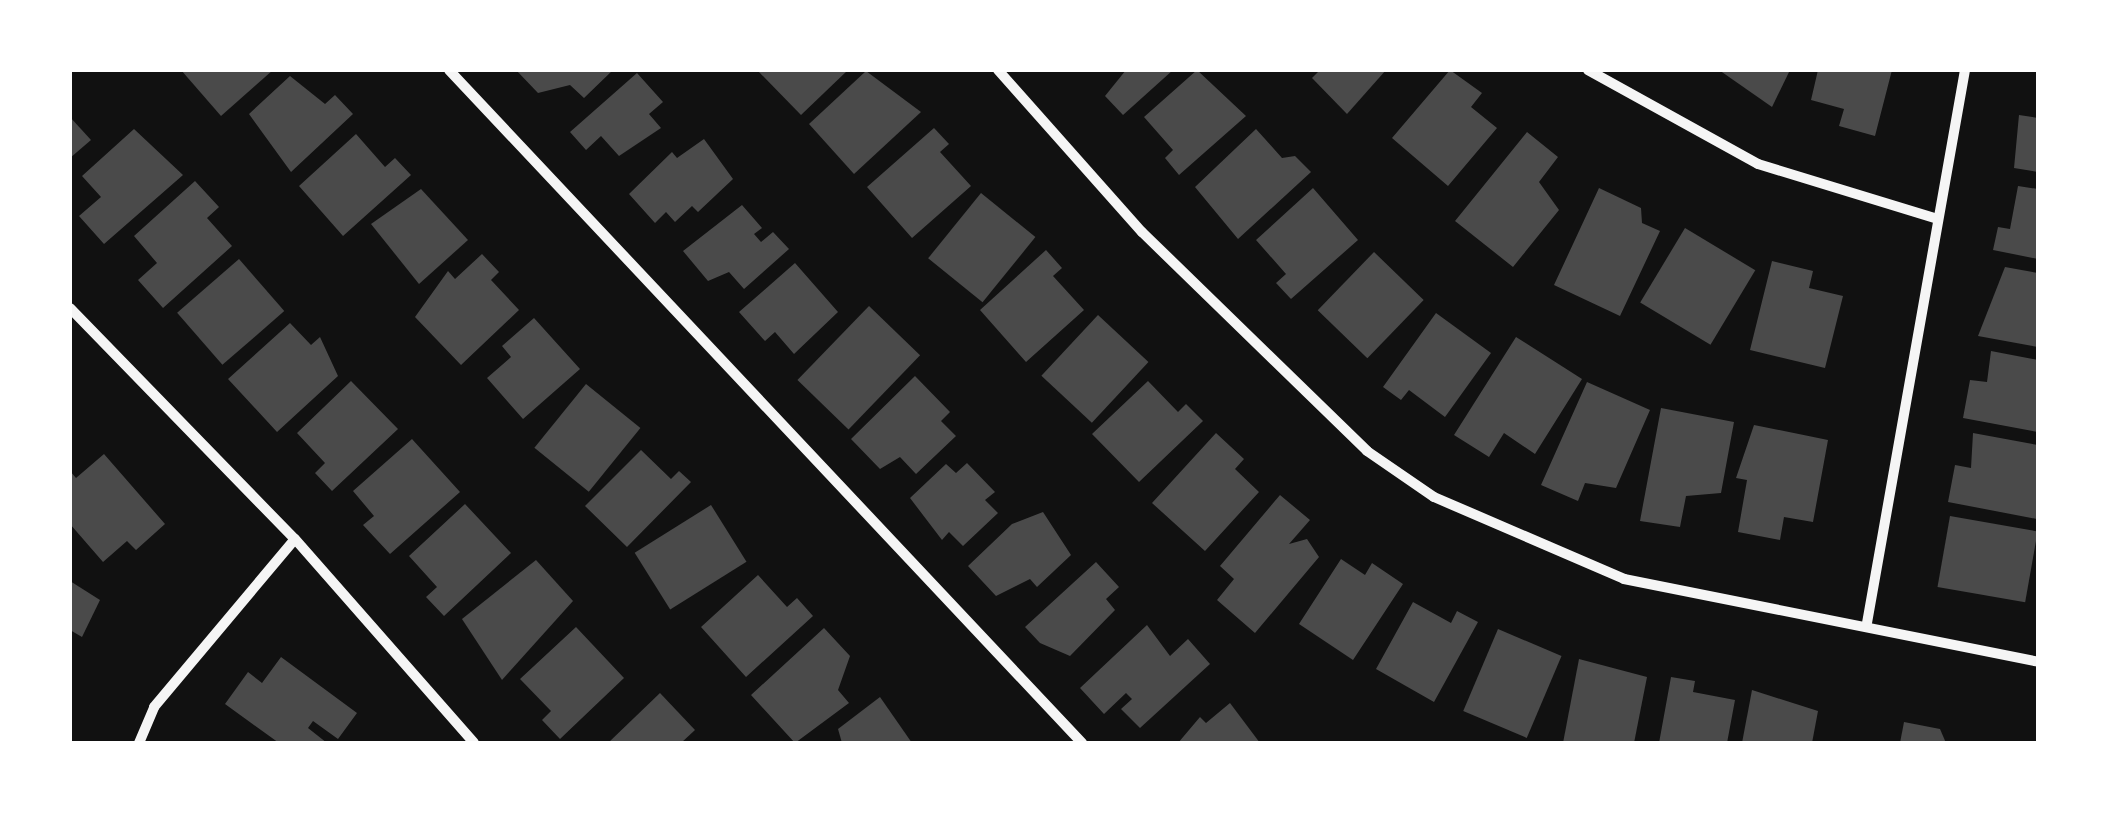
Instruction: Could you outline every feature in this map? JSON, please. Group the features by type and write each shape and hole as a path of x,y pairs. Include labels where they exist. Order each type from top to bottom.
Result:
{"street":[{"path":"450,70 1082,743"},
{"path":"998,70 1156,245 1367,451 1434,497 1624,580 1867,623 2038,662"},
{"path":"1588,70 1758,164 1938,219"},
{"path":"1867,623 1965,70"},
{"path":"70,308 295,539 474,743"},
{"path":"138,743 154,707 295,539"}],"building":[{"path":"181,70 273,70 221,116"},
{"path":"516,70 613,70 584,98 570,85 538,93"},
{"path":"757,70 848,70 801,115"},
{"path":"1126,70 1173,70 1123,115 1105,96"},
{"path":"1197,70 1246,116 1179,175 1165,158 1173,150 1144,117"},
{"path":"1320,70 1386,70 1347,114 1312,78"},
{"path":"1450,70 1482,93 1471,107 1497,128 1448,186 1392,138"},
{"path":"1719,70 1790,70 1772,107"},
{"path":"1818,70 1892,70 1875,136 1839,126 1844,109 1811,100"},
{"path":"866,71 921,112 854,174 809,124"},
{"path":"637,73 663,102 649,114 661,128 619,156 601,136 586,150 570,132"},
{"path":"290,76 325,104 335,95 353,114 291,172 249,114"},
{"path":"2019,115 2038,118 2038,172 2014,168"},
{"path":"70,117 91,140 70,158"},
{"path":"934,128 949,144 940,152 971,186 912,238 867,187"},
{"path":"134,129 183,175 104,244 79,216 101,197 82,176"},
{"path":"1256,129 1282,158 1295,156 1311,172 1238,239 1195,187"},
{"path":"1527,132 1558,157 1539,182 1559,210 1513,267 1455,221"},
{"path":"356,134 385,167 395,158 411,175 343,236 299,186"},
{"path":"704,139 733,179 698,212 692,206 675,222 666,212 655,223 629,194 672,152 677,158"},
{"path":"195,181 219,207 207,218 232,246 163,308 138,280 157,263 134,236"},
{"path":"2018,186 2038,189 2038,259 1993,250 1998,227 2010,229"},
{"path":"1313,188 1358,240 1291,299 1276,283 1286,274 1256,240"},
{"path":"1599,188 1641,208 1642,223 1660,231 1620,316 1554,285"},
{"path":"421,189 468,240 419,284 371,224"},
{"path":"981,193 1035,237 983,302 928,258"},
{"path":"742,205 762,228 754,234 761,242 773,232 789,249 744,289 729,272 708,281 683,251"},
{"path":"1685,228 1755,270 1710,345 1640,303"},
{"path":"1046,250 1062,268 1053,276 1084,310 1026,362 980,310"},
{"path":"1374,252 1424,300 1367,358 1318,310"},
{"path":"482,254 499,272 491,280 519,310 461,365 415,317 448,271 455,279"},
{"path":"239,259 284,311 222,365 177,313"},
{"path":"1772,261 1813,271 1809,288 1843,296 1825,368 1750,350"},
{"path":"795,263 838,312 794,354 775,332 765,341 739,312"},
{"path":"2005,267 2038,273 2038,347 1978,336"},
{"path":"869,306 920,355 849,429 797,380"},
{"path":"1436,313 1491,353 1445,417 1409,390 1401,400 1383,387"},
{"path":"1098,315 1148,362 1092,423 1041,376"},
{"path":"534,318 580,369 523,419 487,378 511,357 502,346"},
{"path":"290,323 311,345 320,337 338,376 277,432 228,379"},
{"path":"1516,337 1582,379 1535,454 1504,433 1489,457 1454,435"},
{"path":"1991,351 2038,360 2038,432 1963,418 1970,380 1987,382"},
{"path":"915,376 950,412 941,421 956,436 916,474 900,457 880,469 851,439"},
{"path":"351,381 398,429 332,491 315,473 325,463 297,433"},
{"path":"1148,381 1178,412 1186,404 1203,421 1139,482 1092,434"},
{"path":"1587,382 1650,410 1616,488 1585,483 1578,501 1541,485"},
{"path":"586,384 640,428 589,492 534,448"},
{"path":"1661,408 1734,422 1721,493 1686,496 1680,527 1640,521"},
{"path":"1754,425 1828,440 1813,522 1784,517 1780,540 1738,532 1747,480 1736,478"},
{"path":"1216,433 1244,459 1235,469 1259,492 1205,551 1152,503"},
{"path":"1973,433 2038,445 2037,519 1948,502 1955,465 1971,468"},
{"path":"412,439 460,492 390,554 363,525 374,516 353,491"},
{"path":"641,450 671,479 679,471 691,482 627,547 585,506"},
{"path":"104,454 165,524 136,550 127,541 103,562 70,524 70,471 76,478"},
{"path":"967,463 995,492 985,500 998,513 963,546 949,532 942,540 910,498 946,464 956,473"},
{"path":"1280,495 1310,520 1289,544 1307,539 1319,557 1255,633 1217,600 1234,579 1220,566"},
{"path":"465,504 511,553 444,616 426,597 437,587 409,556"},
{"path":"711,505 747,562 670,610 635,553"},
{"path":"1043,512 1071,555 1037,587 1030,579 996,596 968,566 1012,524"},
{"path":"1950,516 2038,531 2025,602 1937,587"},
{"path":"1341,559 1365,575 1372,563 1403,584 1353,660 1299,624"},
{"path":"536,560 573,601 502,680 462,619"},
{"path":"1096,562 1119,587 1106,599 1115,610 1070,656 1040,643 1025,627"},
{"path":"758,575 787,607 797,598 813,616 746,677 701,627"},
{"path":"70,581 100,600 82,637 70,630"},
{"path":"1413,602 1451,623 1457,611 1478,622 1434,702 1376,669"},
{"path":"1147,625 1170,656 1188,639 1210,664 1140,728 1121,709 1132,699 1126,693 1104,714 1080,688"},
{"path":"576,627 624,678 560,739 542,720 551,711 520,679"},
{"path":"824,628 850,656 838,690 849,703 795,743 751,695"},
{"path":"1498,629 1562,656 1527,738 1463,711"},
{"path":"281,657 357,713 338,739 313,721 308,728 327,743 279,743 225,704 248,672 262,683"},
{"path":"1579,659 1647,677 1634,743 1563,743"},
{"path":"1671,677 1695,681 1693,692 1735,700 1727,743 1659,743"},
{"path":"1752,690 1818,711 1812,743 1742,743"},
{"path":"660,693 695,730 681,743 608,743"},
{"path":"880,697 912,743 842,743 838,729"},
{"path":"1230,703 1260,743 1178,743 1200,717 1206,723"},
{"path":"1904,722 1940,729 1946,743 1900,743"}]}
